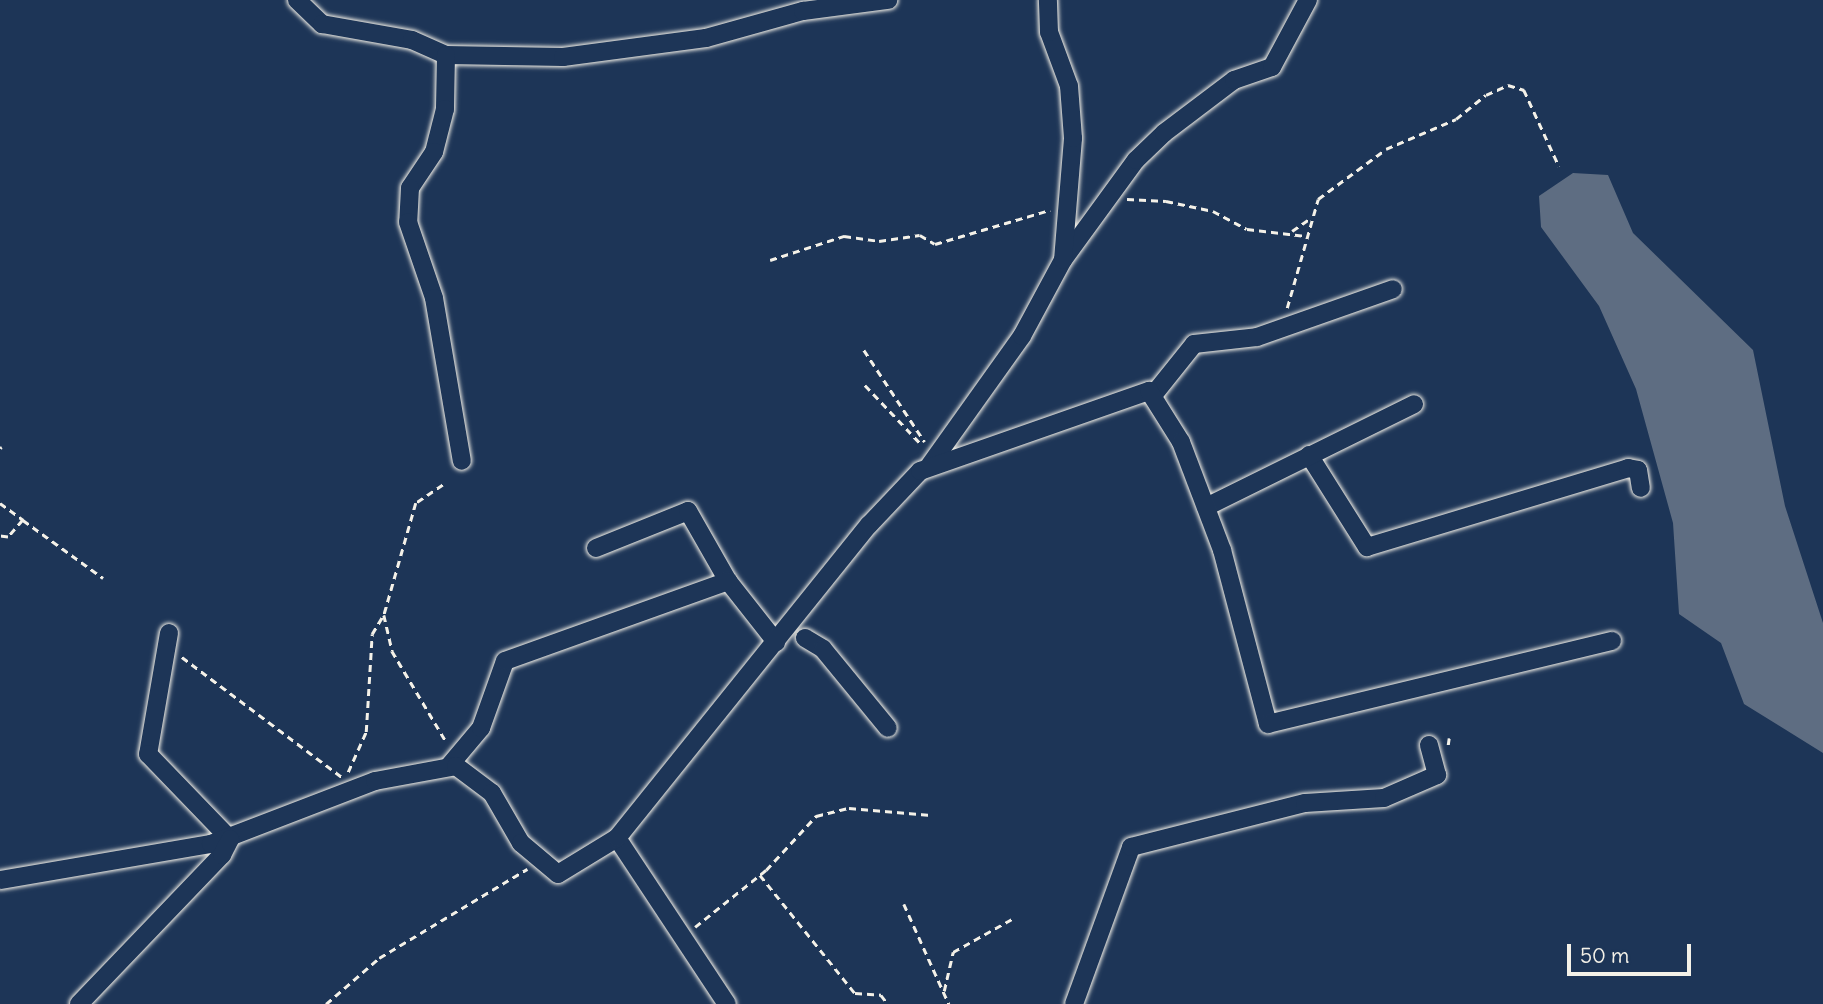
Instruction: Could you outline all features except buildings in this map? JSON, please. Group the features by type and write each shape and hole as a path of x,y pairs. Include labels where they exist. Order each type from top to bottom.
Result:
{"street":[{"path":"297,0 322,24 412,40 446,55 606,52 706,38 810,5 888,0"},
{"path":"1048,0 1049,33 1069,86 1073,138 1064,208 1063,260"},
{"path":"1289,36 1295,0"},
{"path":"0,880 230,839 330,802 375,781 449,766 468,772 492,793 537,859 558,874 617,838 869,525 932,460 1022,336 1063,260 1136,160 1194,105 1272,67 1308,0"},
{"path":"446,55 445,109 434,152 410,188 408,222 434,298 462,461"},
{"path":"932,460 1130,396 1154,394 1194,344 1281,328 1393,289"},
{"path":"1154,394 1206,507 1268,724 1612,641"},
{"path":"1206,507 1414,404"},
{"path":"1309,455 1367,547 1628,468 1638,470 1641,488"},
{"path":"596,548 688,511 728,581 777,641"},
{"path":"449,766 481,728 505,661 728,581"},
{"path":"791,623 805,638 823,649 888,728"},
{"path":"168,638 148,754 230,839"},
{"path":"777,641 805,638"},
{"path":"1074,1004 1131,847 1306,803 1384,798 1437,775 1429,745"},
{"path":"617,838 727,1004"},
{"path":"79,1004 222,855 230,839"}],"path":[{"path":"1281,328 1306,236 1310,209 1343,177 1508,85 1524,90 1559,166"},
{"path":"1112,195 1213,211 1247,229 1292,231 1306,236"},
{"path":"770,260 844,236 879,241 920,235 935,244 990,223 1064,208"},
{"path":"1292,231 1309,219"},
{"path":"864,350 932,460"},
{"path":"865,386 932,460"},
{"path":"330,802 366,732 372,634 384,615 416,503 443,485"},
{"path":"0,503 103,578"},
{"path":"0,536 8,537 23,520"},
{"path":"384,615 392,651 424,696 427,717 447,743 464,747"},
{"path":"168,638 222,692 344,779"},
{"path":"684,936 760,875 816,816 849,808 868,815 931,815"},
{"path":"326,1004 379,958 514,881 537,859"},
{"path":"760,875 855,993 881,995 888,1004"},
{"path":"904,904 949,1004"},
{"path":"944,991 953,952 1012,919"}],"water":[{"path":"1573,173 1608,175 1633,233 1753,350 1785,506 1823,623 1823,753 1744,704 1721,643 1679,614 1673,523 1636,389 1599,306 1541,227 1539,196"}]}
